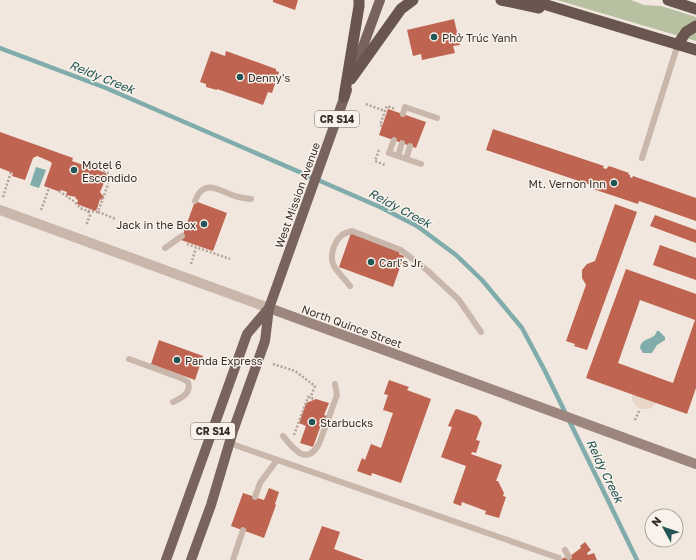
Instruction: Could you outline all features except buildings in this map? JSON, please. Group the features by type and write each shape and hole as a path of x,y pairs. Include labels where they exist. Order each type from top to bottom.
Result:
{"highway":[{"path":"344,97 359,6 358,0"},
{"path":"351,79 401,9 413,0"},
{"path":"501,0 610,24"},
{"path":"530,0 696,50"},
{"path":"668,0 696,9"},
{"path":"678,44 686,32 696,26"}],"main road":[{"name":"West Mission Avenue","path":"191,560 211,505 229,443 265,341 269,308 380,0"},
{"name":"West Mission Avenue","path":"166,560 248,334 269,308"},
{"name":"North Quince Street","path":"269,308 696,464"}],"street":[{"name":"North Quince Street","path":"0,210 269,308"}],"lane":[{"path":"642,158 678,44"},
{"path":"403,113 405,107 437,118"},
{"path":"411,117 414,110"},
{"path":"419,120 422,113"},
{"path":"394,140 389,153 421,164"},
{"path":"398,156 402,143"},
{"path":"406,159 410,146"},
{"path":"195,201 199,193 206,188 211,187 237,197 251,199"},
{"path":"350,286 334,265 332,256 337,240 341,236 352,231 401,250 423,267 459,300 481,332"},
{"path":"165,248 182,236"},
{"path":"130,359 188,382 189,386 187,393 184,397 173,402"},
{"path":"284,436 298,453 309,454 316,450 337,395 335,384"},
{"path":"229,443 559,558"},
{"path":"255,497 260,483 277,460"},
{"path":"232,560 243,530"},
{"path":"565,550 569,557"}],"path":[{"path":"366,104 385,111"},
{"path":"382,126 380,125 387,106 403,113"},
{"path":"93,167 110,174 98,212"},
{"path":"3,197 11,172"},
{"path":"41,210 49,188"},
{"path":"59,191 75,202 80,208 98,212 116,219"},
{"path":"86,226 90,214 88,211"},
{"path":"176,241 230,260"},
{"path":"190,264 196,248"},
{"path":"273,364 295,371 315,386 310,398 308,397 294,433 294,438"},
{"path":"310,398 314,399"},
{"path":"635,420 640,408"}],"green space":[{"path":"557,0 631,0 644,5 661,6 696,17 696,41"}],"shaded area":[{"path":"632,394 657,403 651,408 640,409 632,400"}],"water":[{"path":"36,167 46,170 39,188 30,185"},
{"path":"657,331 665,337 665,340 657,345 652,353 643,353 640,348 642,343 653,337"}],"waterway":[{"name":"Reidy Creek","path":"0,48 106,88 380,207 417,226 456,255 482,280 522,328 545,371 637,560"}],"place":[{"name":"Phở Trúc Yanh","path":"434,37"},
{"name":"Denny's","path":"240,77"},
{"name":"Motel 6 Escondido","path":"74,170"},
{"name":"Mt. Vernon Inn","path":"614,183"},
{"name":"Jack in the Box","path":"204,224"},
{"name":"Carl's Jr.","path":"371,262"},
{"name":"Panda Express","path":"177,360"},
{"name":"Starbucks","path":"312,422"}]}
